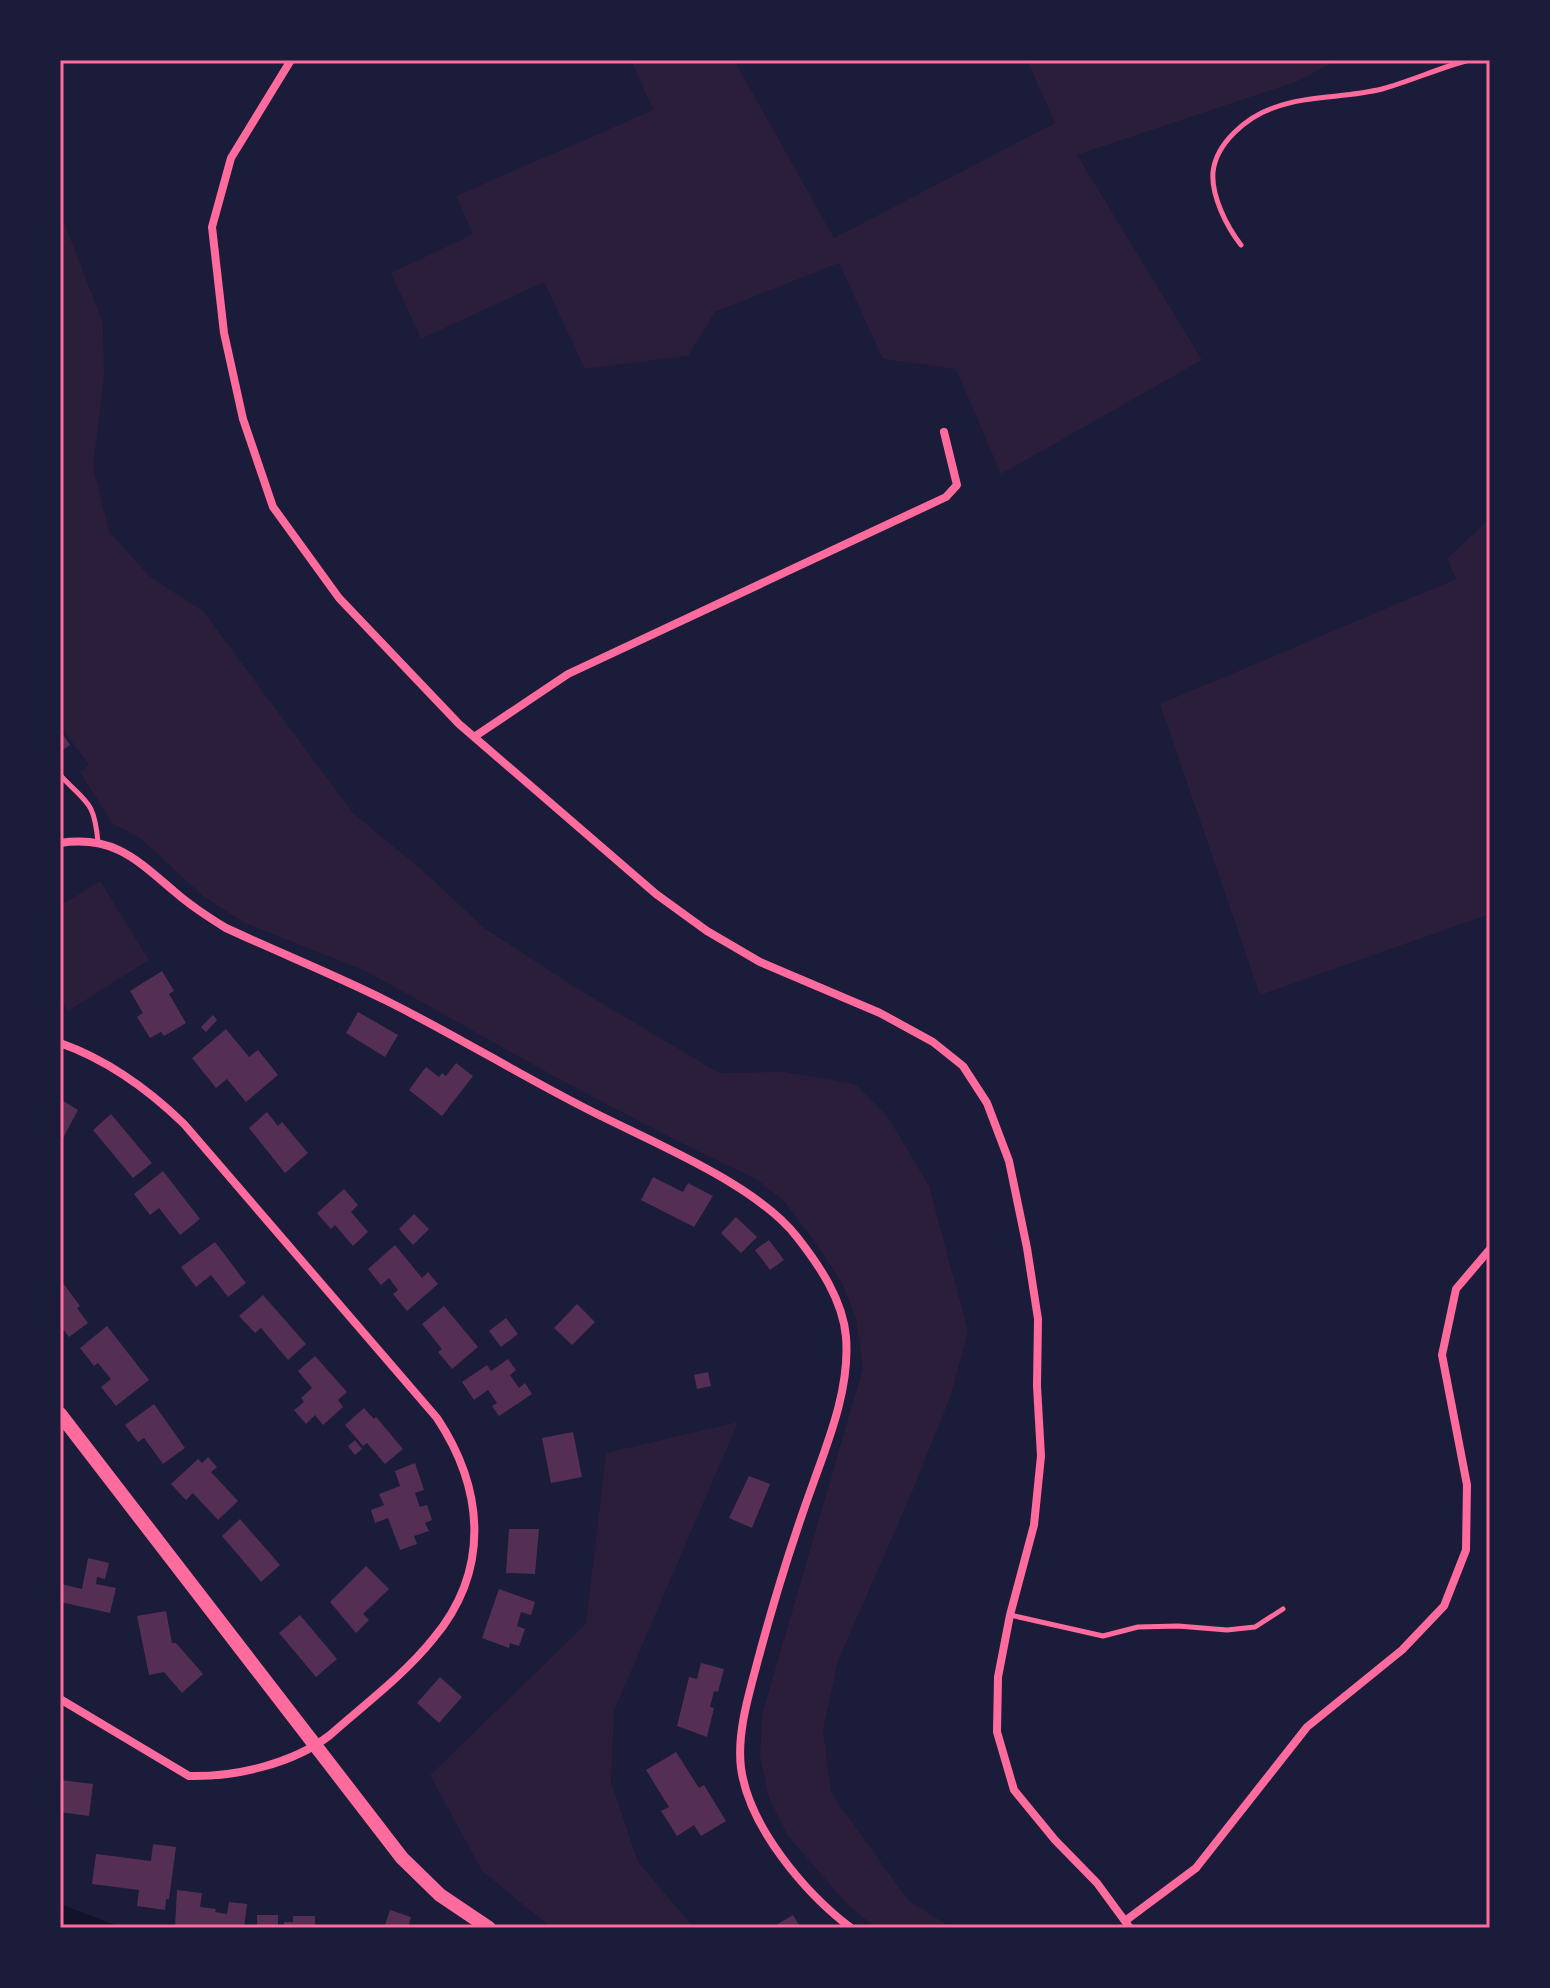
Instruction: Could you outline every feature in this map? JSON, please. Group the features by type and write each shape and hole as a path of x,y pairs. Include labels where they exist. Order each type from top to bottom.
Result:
{"street":[{"path":"291,60 231,158 212,227 224,333 243,419 273,507 339,598 474,737 656,894 707,931 760,962 880,1013 933,1042 953,1056 977,1086 998,1127 1009,1161 1038,1319 1037,1391 1041,1456 1034,1525 1010,1615 998,1677 997,1732 1014,1790 1055,1840 1097,1883 1128,1924 1196,1868 1307,1727 1402,1650 1444,1606 1466,1550 1467,1485 1442,1355 1456,1289 1490,1249"},
{"path":"474,737 568,674 946,497 957,485 944,432"},
{"path":"60,843 98,842 130,854 203,914 226,928 387,1001 751,1195 779,1217 811,1257 841,1312 846,1335 846,1359 839,1401 825,1449 771,1607 746,1707 740,1748 741,1769 760,1822 781,1855 851,1928"},
{"path":"60,1043 118,1070 184,1124 437,1418 451,1438 465,1469 473,1504 474,1543 468,1574 444,1624 422,1652 315,1747 265,1765 211,1777 189,1776 60,1699"},
{"path":"60,1414 402,1858 421,1879 489,1928"}],"lane":[{"path":"1241,245 1231,231 1215,193 1213,173 1217,158 1231,137 1250,118 1274,107 1301,101 1381,89 1469,60"},
{"path":"60,775 83,795 95,817 98,842"},
{"path":"1010,1615 1103,1636 1138,1627 1227,1630 1255,1627 1283,1609"}],"shaded area":[{"path":"631,60 734,60 834,238 1055,123 1027,60 1338,60 1298,81 1077,155 1202,360 1001,474 956,369 883,359 839,263 715,312 688,356 585,369 544,282 421,339 391,273 473,234 456,196 653,110"},
{"path":"60,212 103,323 104,377 93,467 109,531 149,576 203,611 353,813 428,875 484,928 578,989 719,1073 785,1072 855,1084 888,1117 929,1186 968,1331 951,1395 838,1661 823,1730 831,1793 908,1900 952,1928 876,1928 846,1903 788,1836 769,1798 760,1757 762,1715 863,1368 856,1319 843,1285 818,1246 784,1201 756,1179 559,1079 366,971 245,923 203,896 140,838 113,824 80,772 89,765 60,725"},
{"path":"1490,519 1490,914 1260,995 1160,704 1456,579 1447,558"},
{"path":"100,881 149,960 68,1011 60,998 60,906"},
{"path":"738,1422 614,1711 611,1782 638,1862 694,1928 552,1928 482,1871 430,1775 586,1624 606,1453"},
{"path":"60,1904 124,1928 60,1928"}],"building":[{"path":"60,730 70,745 60,752"},
{"path":"162,971 174,991 169,994 186,1023 164,1036 161,1032 150,1038 137,1017 143,1013 130,991"},
{"path":"358,1012 398,1035 385,1057 346,1033"},
{"path":"213,1015 217,1020 206,1032 201,1027"},
{"path":"226,1029 249,1057 258,1050 278,1075 246,1102 227,1079 216,1088 192,1058"},
{"path":"456,1063 473,1076 442,1116 409,1090 426,1067 439,1077 442,1073 446,1076"},
{"path":"60,1099 78,1110 63,1138 60,1137"},
{"path":"267,1112 278,1126 282,1122 308,1153 285,1173 249,1128"},
{"path":"111,1114 152,1163 133,1178 93,1130"},
{"path":"163,1171 200,1219 180,1235 159,1208 150,1215 134,1194"},
{"path":"653,1177 683,1192 688,1183 713,1196 694,1227 641,1200"},
{"path":"344,1189 358,1205 351,1212 368,1232 353,1246 335,1225 331,1229 317,1213"},
{"path":"414,1214 429,1229 413,1245 399,1229"},
{"path":"736,1217 757,1237 741,1253 721,1233"},
{"path":"769,1240 784,1260 770,1270 755,1250"},
{"path":"215,1242 246,1283 228,1297 211,1275 196,1287 181,1267"},
{"path":"395,1245 422,1278 428,1272 438,1284 407,1311 393,1294 398,1290 389,1278 381,1285 368,1269"},
{"path":"60,1279 88,1323 69,1337 60,1325"},
{"path":"263,1295 306,1344 288,1360 261,1328 255,1333 239,1316"},
{"path":"577,1304 595,1322 572,1345 554,1328"},
{"path":"444,1306 478,1347 452,1369 438,1352 442,1349 422,1324"},
{"path":"506,1318 518,1334 501,1347 489,1331"},
{"path":"107,1326 149,1380 116,1406 101,1387 111,1379 98,1363 94,1366 80,1348"},
{"path":"315,1356 347,1392 338,1400 343,1407 323,1425 315,1415 306,1424 294,1410 304,1402 301,1398 312,1388 298,1371"},
{"path":"508,1359 516,1370 510,1375 519,1388 525,1383 532,1394 499,1416 492,1406 497,1403 488,1390 474,1400 462,1382 487,1365 491,1371"},
{"path":"708,1372 711,1386 697,1389 694,1375"},
{"path":"154,1404 185,1448 163,1464 144,1438 138,1442 125,1425"},
{"path":"364,1408 374,1419 376,1417 403,1449 385,1464 367,1443 363,1446 345,1425"},
{"path":"573,1432 582,1477 551,1483 542,1438"},
{"path":"355,1440 362,1449 355,1455 348,1446"},
{"path":"208,1457 217,1467 211,1472 238,1501 218,1520 193,1493 186,1500 171,1484 198,1459 202,1463"},
{"path":"415,1463 424,1490 415,1493 420,1507 427,1505 432,1520 425,1523 429,1531 414,1536 417,1544 400,1550 388,1518 375,1523 371,1510 384,1505 379,1494 400,1486 395,1471"},
{"path":"749,1476 770,1484 752,1528 729,1518"},
{"path":"240,1519 280,1565 261,1582 222,1536"},
{"path":"509,1529 539,1529 535,1574 506,1573"},
{"path":"88,1558 109,1563 105,1579 97,1577 96,1584 116,1588 110,1613 60,1602 61,1584 82,1589"},
{"path":"366,1566 389,1589 363,1614 369,1620 356,1633 330,1602"},
{"path":"499,1589 535,1602 531,1615 521,1612 517,1626 525,1629 519,1646 510,1643 509,1648 482,1638"},
{"path":"166,1611 172,1643 176,1643 203,1674 182,1693 164,1672 149,1675 137,1616"},
{"path":"300,1615 337,1659 316,1677 279,1633"},
{"path":"701,1663 724,1669 710,1707 714,1708 707,1737 677,1726 689,1677 697,1679"},
{"path":"440,1677 462,1697 439,1723 417,1703"},
{"path":"676,1752 699,1788 704,1785 726,1821 701,1836 694,1825 677,1836 661,1811 669,1807 646,1770"},
{"path":"60,1780 93,1784 89,1816 60,1812"},
{"path":"153,1844 176,1847 165,1910 137,1906 139,1890 92,1884 96,1854 151,1861"},
{"path":"177,1890 202,1893 200,1907 216,1909 215,1912 227,1914 229,1902 247,1904 244,1928 175,1928"},
{"path":"390,1910 411,1917 408,1928 384,1928"},
{"path":"257,1915 278,1915 278,1928 257,1928"},
{"path":"793,1915 801,1928 771,1928"},
{"path":"293,1916 315,1916 315,1928 284,1928 284,1922 293,1922"}]}
